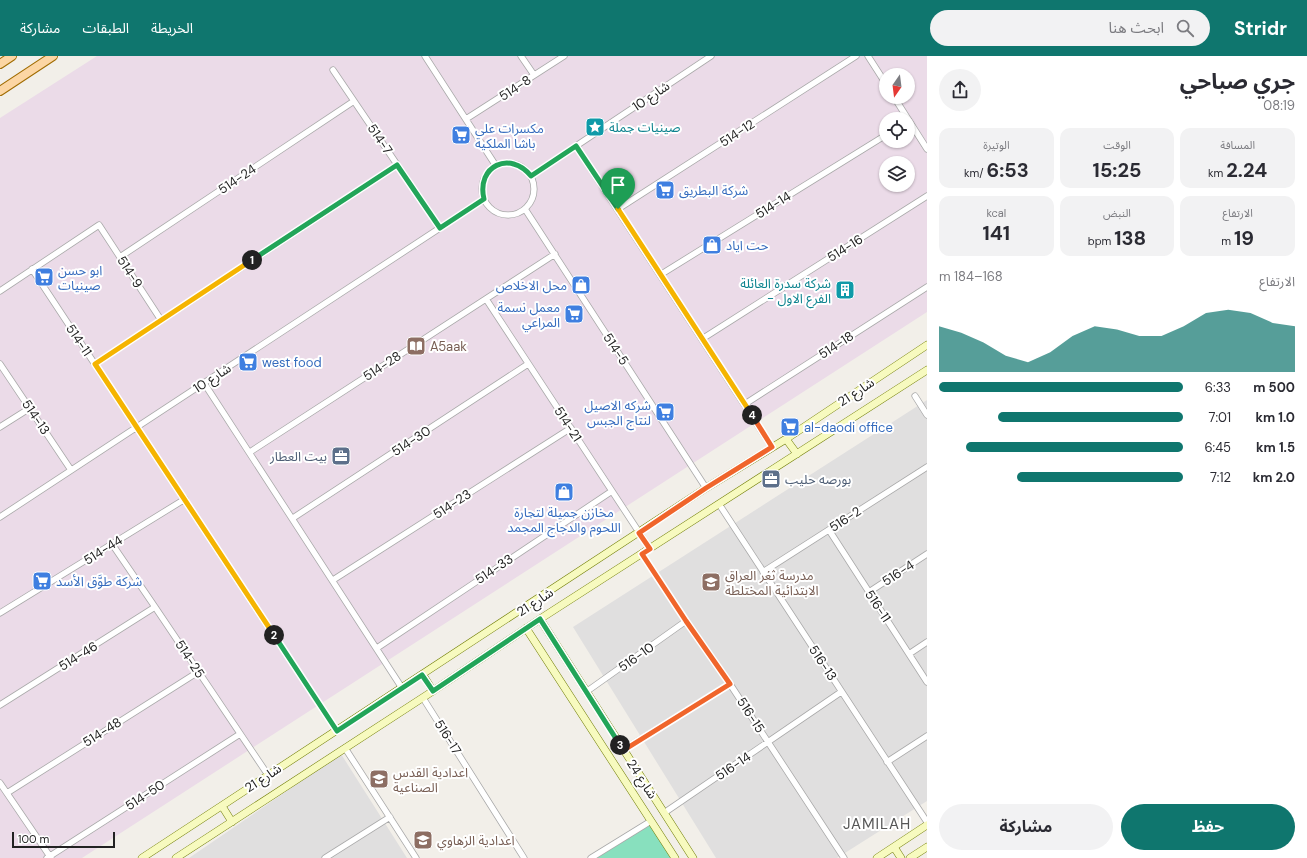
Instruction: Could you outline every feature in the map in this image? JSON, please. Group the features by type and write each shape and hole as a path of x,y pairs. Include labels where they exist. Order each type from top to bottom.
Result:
{"main road":[{"path":"0,64 12,56"},
{"path":"0,91 53,56"}],"street":[{"path":"425,56 496,166"},
{"path":"521,56 534,75"},
{"name":"514-8","path":"466,119 564,56"},
{"name":"شارع 10","path":"531,176 711,56"},
{"name":"514-12","path":"618,209 856,56"},
{"path":"868,56 879,73"},
{"name":"514-7","path":"333,70 440,228"},
{"name":"514-24","path":"120,257 354,101"},
{"path":"915,131 927,149"},
{"name":"514-14","path":"660,275 879,139"},
{"path":"576,146 772,447"},
{"path":"504,163 516,164 526,170 531,176 534,185 534,194 531,202 525,209 518,213 510,215 502,214 489,206 484,199 482,192 485,177 490,170 496,166 504,163"},
{"path":"95,364 397,165"},
{"name":"514-16","path":"702,339 927,196"},
{"name":"شارع 10","path":"0,517 484,199"},
{"name":"514-5","path":"525,209 706,488"},
{"name":"514-9","path":"32,269 99,225 161,320"},
{"name":"514-28","path":"250,452 554,254"},
{"path":"0,291 32,269"},
{"name":"514-11","path":"32,269 337,731"},
{"name":"514-18","path":"745,404 927,287"},
{"name":"514-21","path":"486,299 650,549"},
{"name":"شارع 21","path":"142,858 706,488 786,439 927,345"},
{"name":"514-13","path":"0,364 71,470"},
{"name":"514-30","path":"293,518 528,364"},
{"name":"شارع 21","path":"176,858 423,698 526,628 927,370"},
{"path":"204,383 402,688"},
{"path":"915,396 927,415"},
{"path":"0,428 30,408"},
{"name":"514-23","path":"332,580 571,428"},
{"path":"786,439 797,454"},
{"name":"516-2","path":"763,572 927,467"},
{"name":"514-33","path":"377,648 612,491"},
{"name":"514-44","path":"0,613 185,499"},
{"name":"516-13","path":"719,504 927,822"},
{"name":"516-11","path":"829,530 927,682"},
{"name":"514-25","path":"112,544 268,775"},
{"name":"516-15","path":"642,554 730,684 844,858"},
{"name":"516-4","path":"869,592 927,554"},
{"name":"514-46","path":"0,705 155,607"},
{"name":"شارع 24","path":"540,619 693,858"},
{"name":"516-10","path":"586,692 686,621"},
{"name":"شارع 24","path":"526,628 675,858"},
{"path":"909,654 927,642"},
{"name":"514-48","path":"7,793 198,672"},
{"path":"422,675 433,691"},
{"path":"624,750 730,684"},
{"name":"516-14","path":"664,813 841,692"},
{"name":"516-17","path":"423,698 524,858"},
{"name":"514-50","path":"49,857 240,734"},
{"path":"887,762 927,736"},
{"path":"345,748 416,858"},
{"path":"0,783 49,857"},
{"path":"222,806 232,822"},
{"path":"325,858 390,817"},
{"path":"591,858 651,821"},
{"path":"877,858 927,826"},
{"path":"894,847 901,858"},
{"path":"910,858 927,847"}],"shaded area":[{"path":"97,56 927,56 927,312 82,858 0,858 0,118"},
{"path":"927,400 927,801 837,858 716,858 573,627"},
{"path":"341,754 407,858 189,858"}],"green space":[{"path":"650,825 671,858 594,858"}],"place":[{"name":"صينيات جملة","path":"595,127"},
{"name":"مكسرات علي باشا الملكية","path":"461,135"},
{"name":"شركة البطريق","path":"665,190"},
{"name":"حت اياد","path":"712,245"},
{"name":"ابو حسن صينيات","path":"44,277"},
{"name":"محل الاخلاص","path":"581,285"},
{"name":"شركة سدرة العائلة - الفرع الاول","path":"845,290"},
{"name":"معمل نسمة المراعي","path":"574,314"},
{"name":"A5aak","path":"416,346"},
{"name":"west food","path":"248,362"},
{"name":"شركه الاصيل لنتاج الجبس","path":"665,412"},
{"name":"al-daodi office","path":"790,427"},
{"name":"بيت العطار","path":"341,456"},
{"name":"بورصه حليب","path":"771,479"},
{"name":"مخازن جميلة لتجارة اللحوم والدجاج المجمد","path":"564,492"},
{"name":"شركة طوَّق الأسد","path":"42,581"},
{"name":"مدرسة ثغر العراق الابتدائية المختلطة","path":"711,582"},
{"name":"اعدادية القدس الصناعية","path":"379,779"},
{"name":"اعدادية الزهاوي","path":"423,840"}],"district":[{"name":"JAMILAH","path":"877,824"}],"route":[{"path":"576,146 618,209 772,447 706,488 639,533 650,549 642,554 730,684 624,750 540,619 433,691 422,675 337,731 95,364 397,165 440,228 484,199 482,192 485,177 490,170 496,166 504,163 519,165 531,176 576,146"}]}
